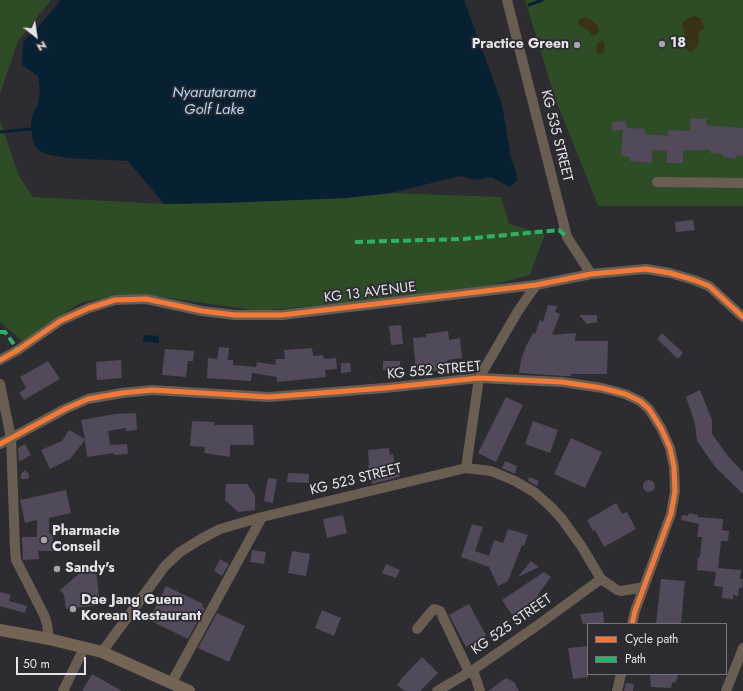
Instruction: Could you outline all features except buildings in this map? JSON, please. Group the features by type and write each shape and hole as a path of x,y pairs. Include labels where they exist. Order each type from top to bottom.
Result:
{"main road":[{"path":"0,630 102,652 172,682 189,691"}],"street":[{"name":"KG 535 STREET","path":"507,0 567,237 591,274"},
{"path":"657,182 743,183"},
{"name":"KG 13 AVENUE","path":"0,360 18,350 60,321 89,308 115,300 146,299 202,311 235,315 282,315 536,285 591,274 646,270 670,273 709,286 743,317"},
{"path":"466,468 479,378 518,311 536,285"},
{"name":"KG 552 STREET","path":"0,444 65,409 88,399 122,393 152,390 269,397 385,388 479,378 562,382 602,388 625,394 640,401 649,409 661,428 670,448 674,467 675,491 671,514 635,611 632,623"},
{"path":"0,384 11,438 16,560 44,615 49,640"},
{"name":"KG 523 STREET","path":"102,652 165,566 180,552 220,529 262,517 466,468 491,472 515,481 534,492 562,519 602,579 617,590 621,591 644,587"},
{"path":"172,682 262,517"},
{"name":"KG 525 STREET","path":"437,691 471,671 602,579"},
{"path":"417,629 434,609 440,611 480,691"},
{"path":"64,691 84,648"},
{"path":"726,691 743,648"},
{"path":"617,691 621,675"}],"green space":[{"path":"0,0 51,0 18,41 0,94"},
{"path":"525,0 743,0 743,206 598,206 555,98"},
{"path":"0,121 19,176 33,197 164,204 345,198 391,193 501,197 509,224 545,234 530,275 465,292 259,311 156,296 116,295 80,303 22,341 0,322"}],"sand":[{"path":"694,16 701,18 704,27 699,34 698,45 694,50 689,52 685,48 686,39 682,23"},
{"path":"585,17 592,20 598,26 599,31 596,35 592,36 587,29 579,26 579,20"},
{"path":"602,40 605,44 604,51 602,54 598,54 596,52 597,44"}],"water":[{"name":"Nyarutarama Golf Lake","path":"61,0 464,0 502,104 511,158 517,180 510,187 491,177 476,180 460,176 391,193 345,198 164,204 128,161 67,158 46,154 39,151 35,146 32,136 31,123 33,113 38,104 40,90 38,76 22,65 23,42"},
{"path":"144,335 159,336 159,343 143,341"}],"waterway":[{"path":"529,5 542,0"},
{"path":"0,132 31,129"}],"marked path":[{"path":"355,242 463,239 559,230 567,237"},
{"path":"0,332 5,332 18,350"}],"cycle path":[{"path":"0,360 18,350 60,321 89,308 115,300 146,299 202,311 235,315 282,315 536,285 591,274 646,269 670,273 709,286 743,317"},
{"path":"0,444 65,409 88,399 122,393 152,390 269,397 385,388 479,378 562,382 602,388 625,394 640,401 649,409 661,428 670,448 674,467 675,491 671,514 635,611 632,623"}],"place":[{"name":"18","path":"662,44"},
{"name":"Practice Green","path":"577,45"},
{"name":"Pharmacie Conseil","path":"44,540"},
{"name":"Sandy's","path":"57,569"},
{"name":"Dae Jang Guem Korean Restaurant","path":"73,609"}]}
